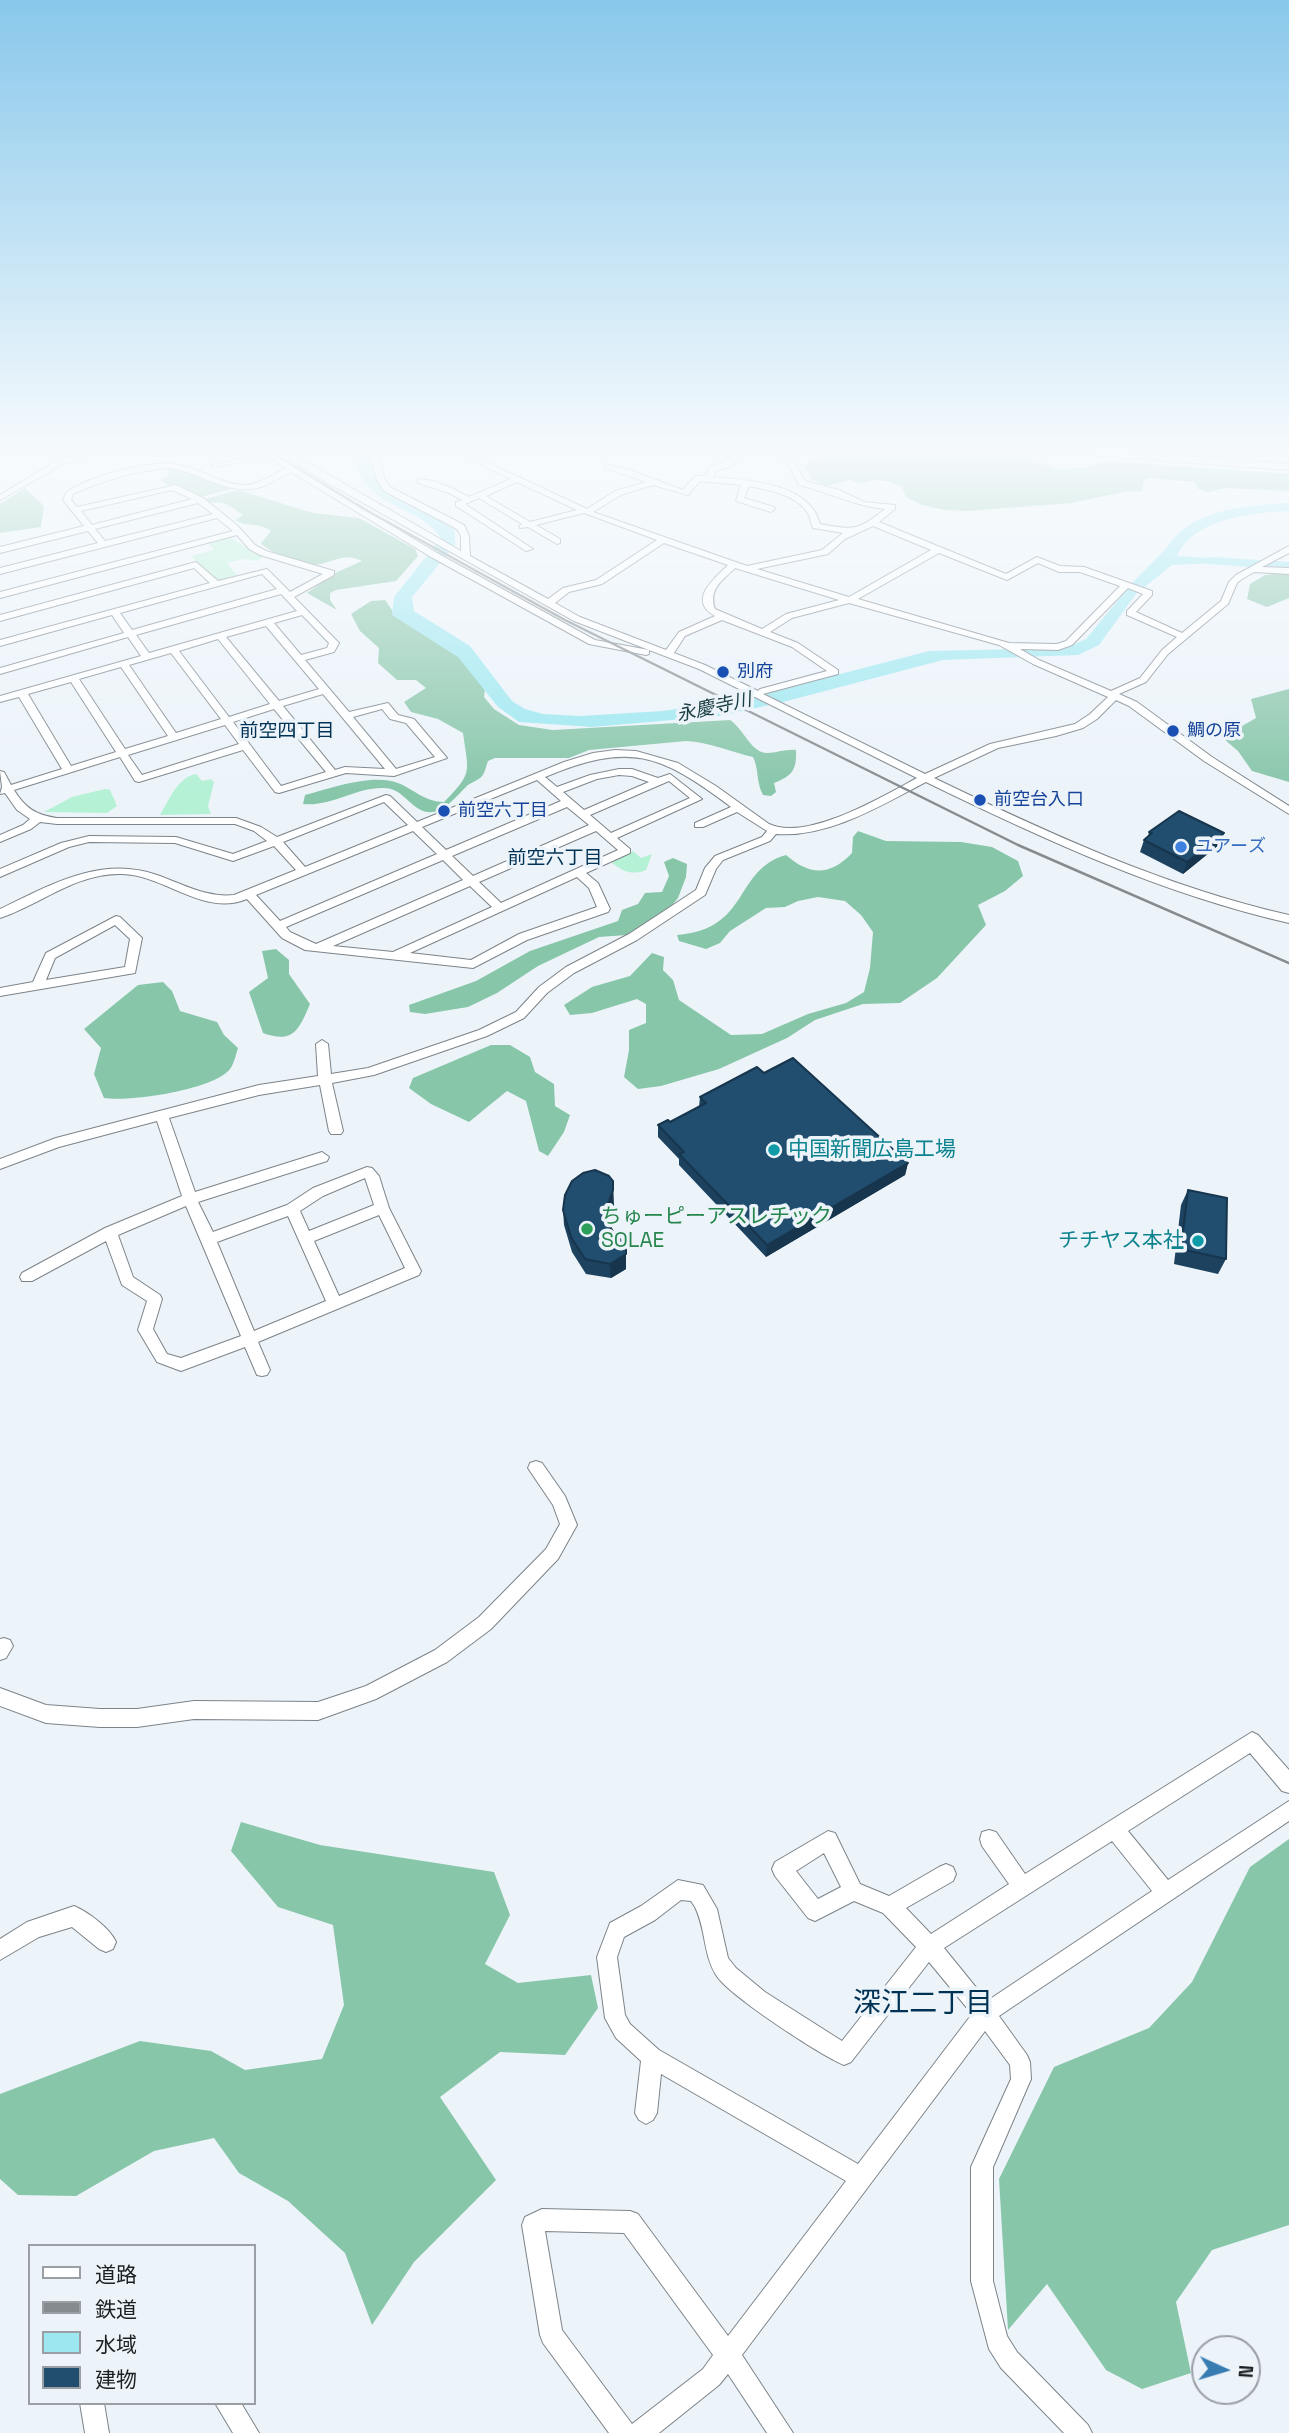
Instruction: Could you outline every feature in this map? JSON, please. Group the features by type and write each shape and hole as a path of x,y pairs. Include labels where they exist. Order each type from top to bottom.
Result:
{"street":[{"path":"0,571 28,564"},
{"path":"0,595 119,564"},
{"path":"0,671 286,593 331,573 300,564"},
{"path":"450,564 592,642 668,654"},
{"path":"478,564 611,633 702,667 758,692 780,706 1030,828 1171,886 1236,907 1289,919"},
{"path":"549,603 566,590 599,582 627,564"},
{"path":"758,692 835,672 795,645 722,617 712,610 707,593 734,564 783,581 1009,646 1058,647 1069,643 1126,585"},
{"path":"745,568 767,564"},
{"path":"763,633 789,616 852,600 915,564"},
{"path":"971,564 1007,578 1031,564"},
{"path":"1046,564 1059,569 1081,569 1149,593 1130,613 1184,637"},
{"path":"0,914 76,878 108,871 139,873 215,900 225,901 249,894 538,776 600,755 649,756 678,765 773,830 800,832 824,826 996,745 1077,727 1114,695 1143,680 1165,652 1225,602 1233,582 1260,564"},
{"path":"0,618 196,565 216,584"},
{"path":"1252,569 1289,571"},
{"path":"0,643 264,570 334,643 331,650 299,659"},
{"path":"131,583 147,603"},
{"path":"114,612 147,657"},
{"path":"0,699 303,612"},
{"path":"668,654 682,635 722,617"},
{"path":"268,622 394,773"},
{"path":"592,642 611,641 611,633"},
{"path":"220,636 331,773"},
{"path":"1009,646 1028,658 1142,709 1213,763 1289,811"},
{"path":"173,649 279,790 331,773 354,769 394,773 442,758 410,721 394,717 384,705 347,716"},
{"path":"123,664 174,737"},
{"path":"73,678 139,779 245,746"},
{"path":"4,790 325,690"},
{"path":"22,692 68,770"},
{"path":"556,792 613,772 641,774 657,782"},
{"path":"0,774 4,790 22,811 36,818 57,821 236,821 256,826 276,842 304,872"},
{"path":"394,956 626,851 538,776"},
{"path":"583,814 670,777 697,799 610,837"},
{"path":"0,873 73,842 176,840 233,858 386,798 499,908"},
{"path":"278,926 569,802"},
{"path":"699,825 738,808"},
{"path":"0,839 27,827 36,818"},
{"path":"126,839 133,820"},
{"path":"318,947 597,826"},
{"path":"0,1164 56,1143 259,1090 369,1073 483,1033 520,1015 543,990 570,970 633,937 689,901 701,891 710,868 719,858 766,839 773,830"},
{"path":"249,894 286,935 309,947 473,964 523,937 604,909 594,886 579,873"},
{"path":"0,992 131,970 136,938 116,920 50,957 38,984"},
{"path":"322,1044 325,1080 336,1131"},
{"path":"162,1116 190,1199 262,1370"},
{"path":"27,1277 110,1231 190,1199 322,1157"},
{"path":"110,1231 127,1281 155,1299 145,1330 162,1358 181,1365 414,1271 382,1208 372,1176 367,1172 318,1192 292,1209 209,1239"},
{"path":"305,1239 382,1208"},
{"path":"292,1209 335,1304"},
{"path":"0,1698 46,1714 124,1718 194,1710 318,1711 370,1693 441,1656 485,1623 552,1554 569,1525 559,1501 536,1468"},
{"path":"0,1647 4,1646 0,1652"},
{"path":"862,2178 652,2057 623,2031 615,2018 607,1957 617,1930 648,1913 678,1890 696,1892 709,1912 722,1967 729,1978 844,2055 929,1946 1252,1741 1289,1784"},
{"path":"640,2433 711,2377 985,2014 1289,1810"},
{"path":"1114,1828 1165,1892"},
{"path":"989,1839 1022,1887"},
{"path":"890,1906 946,1874"},
{"path":"853,1891 890,1906 929,1946 1020,2062 1021,2079 982,2167 982,2281 997,2341 1009,2360 1080,2433"},
{"path":"0,1950 34,1929 74,1916 106,1942"},
{"path":"646,2113 652,2057"},
{"path":"624,2433 551,2335 533,2225 542,2220 630,2221 781,2433"},
{"path":"92,2405 97,2433"},
{"path":"228,2405 247,2433"}],"green space":[{"path":"199,564 227,564 238,576 217,582"},
{"path":"356,564 411,564 396,581 330,593 330,600 337,610 307,593 335,573"},
{"path":"1289,572 1289,598 1267,607 1247,599 1250,584 1265,575"},
{"path":"385,600 394,613 487,674 484,697 494,709 519,725 553,730 730,720 761,752 796,750 796,763 789,775 774,783 776,792 771,796 763,795 753,757 712,745 686,741 589,750 569,758 495,758 488,761 481,777 468,785 446,806 433,812 419,809 398,792 388,788 362,791 323,803 303,804 305,795 376,780 398,783 426,798 444,802 465,777 467,764 463,733 438,719 411,712 404,702 426,688 416,680 397,680 378,663 379,648 360,631 351,614 371,601"},
{"path":"1289,689 1289,782 1252,771 1238,751 1225,740 1222,730 1242,726 1256,718 1251,699"},
{"path":"196,774 202,781 211,779 214,782 208,806 211,814 160,815 179,784"},
{"path":"110,790 117,806 107,813 44,812 72,797"},
{"path":"858,831 886,841 961,842 992,847 1018,861 1023,876 1005,891 978,905 986,925 937,978 900,1003 863,1004 815,1020 787,1038 719,1069 661,1086 638,1089 624,1077 629,1050 629,1030 646,1023 646,1004 637,999 592,1013 570,1015 564,1005 592,987 630,976 652,953 664,957 663,970 673,980 679,1000 731,1035 762,1034 808,1014 846,1003 864,992 870,968 873,932 861,915 845,901 818,897 785,907 766,908 730,931 720,943 706,949 679,941 677,935 701,930 718,922 769,862 786,855 812,870 836,866 852,853 853,837"},
{"path":"633,851 641,858 652,854 646,870 627,872 611,862"},
{"path":"673,858 687,864 686,877 678,898 668,910 627,935 599,937 538,966 497,993 468,1007 425,1014 410,1012 409,1005 476,981 530,951 618,921 622,910 638,904 645,893 662,892 669,876 664,862"},
{"path":"276,949 289,960 289,974 310,1004 298,1028 288,1036 281,1037 263,1033 249,992 268,978 262,951"},
{"path":"163,982 172,991 180,1011 217,1022 224,1035 238,1048 230,1069 207,1083 170,1093 132,1098 104,1098 94,1074 101,1048 84,1029 138,985"},
{"path":"491,1045 510,1045 530,1057 535,1072 554,1084 555,1106 570,1115 564,1132 548,1156 539,1151 526,1101 507,1091 469,1122 431,1104 409,1088 413,1078"},
{"path":"241,1822 320,1845 494,1872 510,1915 485,1964 518,1983 591,1975 598,2008 565,2055 500,2052 440,2097 496,2180 414,2262 372,2325 345,2253 288,2201 239,2173 214,2138 154,2151 76,2196 18,2195 0,2179 0,2094 140,2041 211,2051 245,2070 322,2059 344,2005 333,1925 278,1907 231,1851"},
{"path":"1289,1839 1289,2225 1212,2250 1176,2302 1191,2373 1142,2389 1106,2370 1047,2284 1008,2330 999,2179 1054,2067 1149,2028 1192,1982 1250,1867"}],"water":[{"path":"421,564 440,564 412,597 414,611 470,646 512,701 525,709 543,714 580,716 662,711 740,700 929,651 1066,648 1086,639 1151,564 1206,564 1172,565 1136,594 1099,645 1078,655 943,660 719,716 592,727 519,722 498,707 458,657 392,615 394,597"}],"building":[{"path":"1179,811 1224,833 1187,862 1144,840 1152,833 1149,832"},
{"name":"中国新聞広島工場","path":"793,1058 908,1163 767,1245 679,1154 684,1152 658,1125 668,1120 670,1122 706,1103 700,1097 757,1067 764,1073"},
{"name":"ちゅーピーアスレチック SOLAE","path":"595,1170 609,1176 613,1181 607,1207 608,1217 611,1229 626,1246 626,1254 610,1264 585,1259 571,1237 563,1210 565,1195 572,1181 583,1173"},
{"name":"チチヤス本社","path":"1188,1190 1227,1198 1226,1259 1181,1249"}],"waterway":[{"name":"永慶寺川","path":"1251,564 1289,566"}],"railway":[{"path":"463,564 565,620 1018,845 1289,963"}],"place":[{"name":"別府","path":"723,672"},
{"name":"鯛の原","path":"1173,731"},
{"name":"前空台入口","path":"980,800"},
{"name":"前空六丁目","path":"444,811"},
{"name":"ユアーズ","path":"1181,847"},
{"name":"中国新聞広島工場","path":"774,1150"},
{"name":"ちゅーピーアスレチック SOLAE","path":"587,1229"},
{"name":"チチヤス本社","path":"1198,1241"}],"district":[{"name":"前空四丁目","path":"287,732"},
{"name":"前空六丁目","path":"555,859"},
{"name":"深江二丁目","path":"923,2004"}]}
